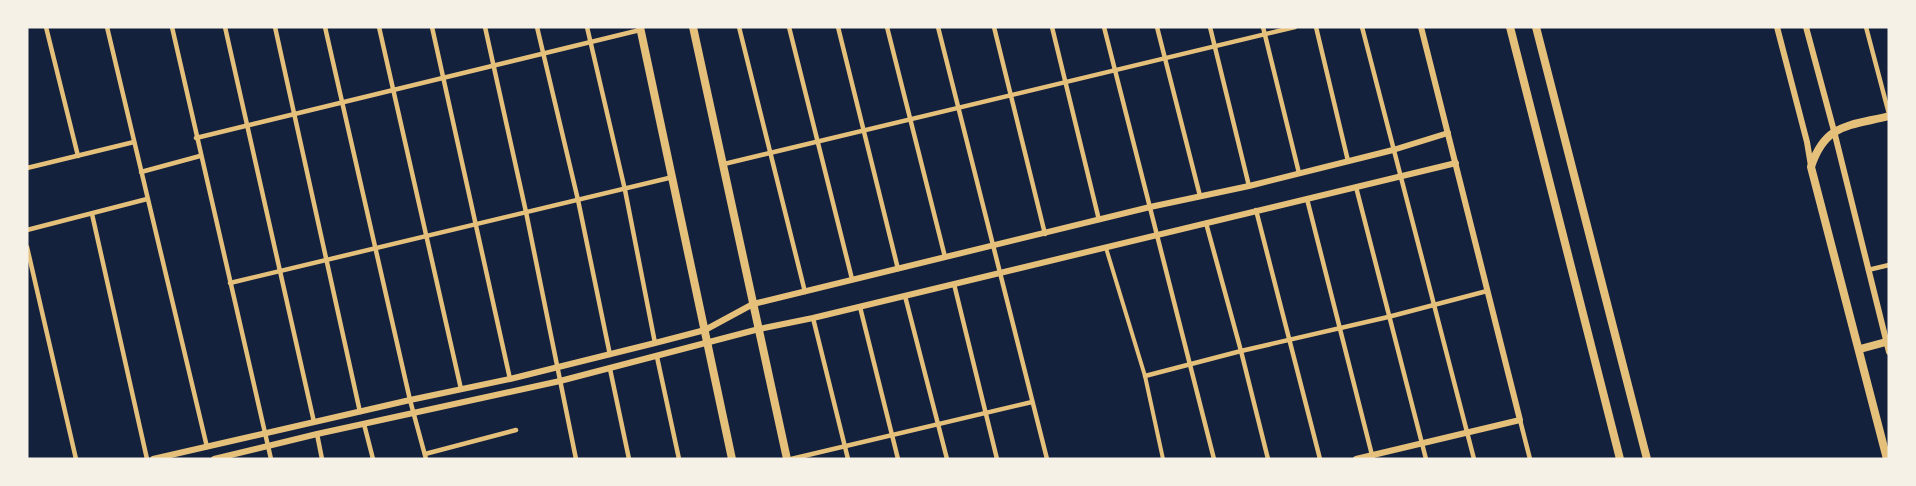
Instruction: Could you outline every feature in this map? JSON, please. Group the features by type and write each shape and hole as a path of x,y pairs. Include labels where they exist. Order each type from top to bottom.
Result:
{"main road":[{"path":"693,27 789,459"},
{"path":"1510,27 1620,459"},
{"path":"1536,27 1647,459"},
{"path":"640,28 732,459"},
{"path":"1887,459 1811,167 1821,143 1834,131 1889,115"},
{"path":"1860,349 1886,342"}],"street":[{"path":"46,27 78,156"},
{"path":"107,27 207,447"},
{"path":"172,27 271,459"},
{"path":"225,27 314,422"},
{"path":"274,27 360,412"},
{"path":"325,27 410,400 426,457 516,430"},
{"path":"379,27 461,389"},
{"path":"432,27 510,380"},
{"path":"485,27 559,367 576,459"},
{"path":"537,27 578,200 610,355"},
{"path":"587,27 624,190 655,343"},
{"path":"739,27 805,292"},
{"path":"789,27 852,279"},
{"path":"838,27 898,269"},
{"path":"887,27 945,257"},
{"path":"938,27 1047,459"},
{"path":"994,27 1045,234"},
{"path":"1052,27 1099,220"},
{"path":"1104,27 1214,459"},
{"path":"1157,27 1200,196"},
{"path":"1210,27 1249,186"},
{"path":"1263,27 1299,173"},
{"path":"724,164 1295,27"},
{"path":"1316,27 1348,161"},
{"path":"1362,27 1474,459"},
{"path":"1421,27 1530,459"},
{"path":"1777,27 1807,142 1811,167"},
{"path":"1806,27 1889,352"},
{"path":"1866,27 1889,115"},
{"path":"196,138 640,28"},
{"path":"153,459 265,432 510,380 610,355 705,330 753,304 1150,207 1249,186 1393,150 1448,133"},
{"path":"27,168 134,142"},
{"path":"141,172 201,156"},
{"path":"214,459 316,434 560,381 759,329 860,307 1456,163"},
{"path":"230,283 673,177"},
{"path":"1356,187 1426,459"},
{"path":"27,230 147,199"},
{"path":"1307,199 1372,457"},
{"path":"1256,210 1320,459"},
{"path":"92,214 147,459"},
{"path":"1206,223 1268,459"},
{"path":"27,247 76,459"},
{"path":"1106,247 1145,376 1163,459"},
{"path":"1868,270 1889,265"},
{"path":"954,284 997,459"},
{"path":"1145,376 1487,291"},
{"path":"905,296 947,459"},
{"path":"860,307 898,459"},
{"path":"813,318 848,459"},
{"path":"657,357 679,459"},
{"path":"610,369 629,459"},
{"path":"789,459 1032,402"},
{"path":"1356,459 1520,420"},
{"path":"364,424 373,459"},
{"path":"316,434 322,459"}]}
